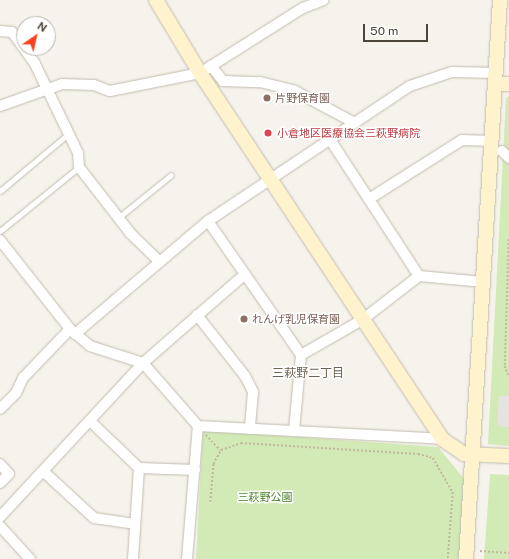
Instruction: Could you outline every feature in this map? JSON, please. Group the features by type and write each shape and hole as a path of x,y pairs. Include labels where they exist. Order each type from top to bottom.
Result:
{"street":[{"path":"156,0 206,70 270,180 442,439 456,451 472,455 509,456"},
{"path":"0,106 23,100 43,88 94,85 110,91 206,70 301,4 324,0"},
{"path":"466,559 484,282 501,150 500,0"},
{"path":"0,31 12,32 34,64 43,88 78,153 78,167 118,218 159,262"},
{"path":"206,70 223,81 260,82 295,91 353,122"},
{"path":"0,409 16,393 23,378 73,331 208,221 270,180 328,138 410,86 452,72 501,80"},
{"path":"328,138 420,276"},
{"path":"369,199 462,140 501,150"},
{"path":"208,221 301,355 294,431"},
{"path":"0,240 73,331 90,346 143,363 198,426 442,439"},
{"path":"0,517 44,472 143,363 244,274"},
{"path":"301,355 362,320 420,276 484,282"},
{"path":"197,316 245,376 253,392 250,429"},
{"path":"90,421 139,468 194,470"},
{"path":"187,559 198,426"},
{"path":"0,464 9,474 0,483"},
{"path":"132,559 139,468"},
{"path":"44,472 94,518 135,524"},
{"path":"0,526 30,559"}],"lane":[{"path":"0,191 67,135"},
{"path":"0,231 78,167"},
{"path":"118,218 171,175"}],"path":[{"path":"509,240 505,366 509,378"},
{"path":"198,426 221,450"},
{"path":"210,502 213,464 221,450 241,443 418,454 433,458 453,492 448,559"},
{"path":"480,551 509,553"}],"green space":[{"path":"509,96 509,446 488,444 506,98"},
{"name":"三萩野公園","path":"203,430 438,447 465,480 461,559 196,559"},
{"path":"490,474 509,475 509,559 484,559"}],"shaded area":[{"path":"499,396 509,396 509,427 497,426"}],"place":[{"name":"片野保育園","path":"267,98"},
{"name":"小倉地区医療協会三萩野病院","path":"268,133"},
{"name":"れんげ乳児保育園","path":"244,319"}],"district":[{"name":"三萩野二丁目","path":"308,374"}]}
